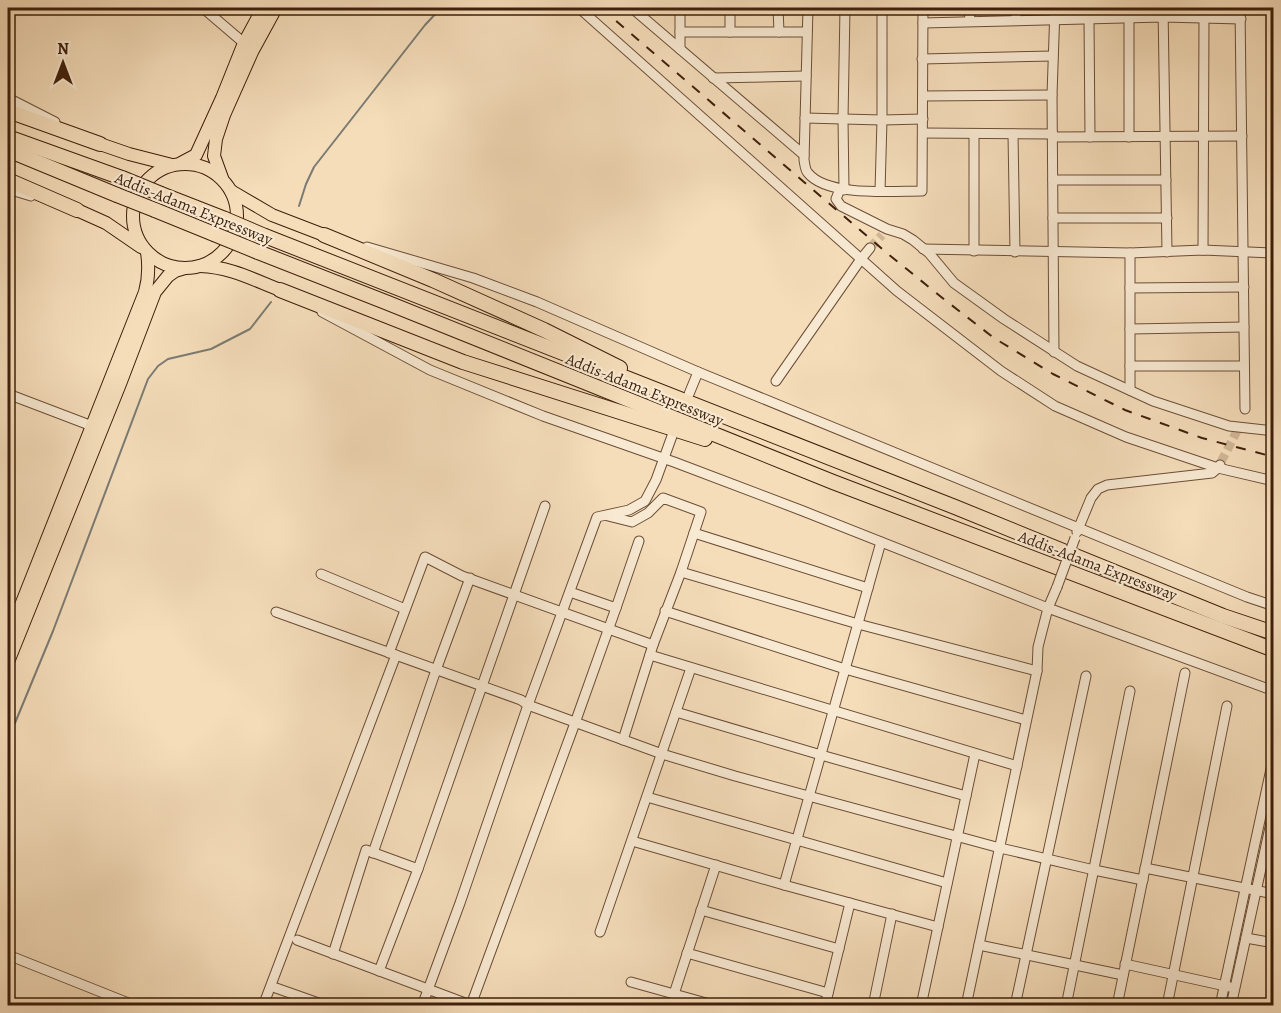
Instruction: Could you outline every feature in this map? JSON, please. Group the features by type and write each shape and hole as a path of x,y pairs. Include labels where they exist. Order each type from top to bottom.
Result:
{"highway":[{"path":"8,111 100,144"},
{"name":"Addis-Adama Expressway","path":"8,137 122,177 265,236 955,507 1223,615 1274,633"},
{"name":"Addis-Adama Expressway","path":"8,150 789,465 1274,650"},
{"path":"8,180 77,210"},
{"path":"324,235 433,280 534,326 700,408"},
{"path":"280,290 463,362 789,465"}],"main road":[{"path":"222,180 214,156 226,100 244,44 268,10"},
{"path":"8,638 149,280 145,251 136,237 132,222 137,193 158,171 196,155 252,52 268,10"},
{"path":"100,144 174,165 194,165 204,168 214,173 231,191 237,212 234,234 217,257 198,266"},
{"path":"231,191 272,215 324,235"},
{"path":"77,210 106,223 134,241 156,260 185,268"},
{"path":"8,662 155,292 175,271 198,266 229,270 280,290"}],"street":[{"path":"203,8 244,44"},
{"path":"579,8 897,291 1001,371 1055,406 1126,437 1274,481"},
{"path":"632,8 804,155"},
{"path":"680,8 680,49"},
{"path":"730,8 730,32"},
{"path":"778,8 779,32"},
{"path":"808,8 804,155 806,172 827,186 880,191 922,191 923,8"},
{"path":"845,8 842,189 836,199 841,206 885,232 903,234 913,240 929,253 954,283 1004,319 1077,366 1153,401 1229,426 1274,431"},
{"path":"880,191 882,8"},
{"path":"969,8 970,21"},
{"path":"1016,8 1016,20"},
{"path":"1054,352 1052,95 1055,8"},
{"path":"1240,8 1245,409"},
{"path":"923,22 1129,18 1163,12 1204,18 1241,19"},
{"path":"1163,12 1167,252"},
{"path":"1129,18 1129,137"},
{"path":"1203,250 1204,18"},
{"path":"1089,19 1090,137"},
{"path":"680,32 807,32"},
{"path":"922,59 1053,56"},
{"path":"713,78 806,76"},
{"path":"923,96 1052,95"},
{"path":"8,98 100,144"},
{"path":"805,118 923,119"},
{"path":"922,133 1090,137 1242,136"},
{"path":"974,134 974,251"},
{"path":"1013,134 1015,252"},
{"path":"1053,180 1166,180"},
{"path":"8,189 77,210"},
{"path":"1053,218 1167,218"},
{"path":"324,235 419,261 537,302 1077,533 1274,606"},
{"path":"776,381 870,248"},
{"path":"923,249 1054,253 1203,250 1274,253"},
{"path":"1130,253 1130,390"},
{"path":"1130,288 1244,287"},
{"path":"280,290 430,370 543,416 804,511 1048,608 1274,691"},
{"path":"1130,329 1244,327"},
{"path":"1130,366 1245,366"},
{"path":"689,394 698,372"},
{"path":"8,394 92,426"},
{"path":"422,1005 597,517 630,510 645,501 656,480 672,436"},
{"path":"966,1005 1037,671 1038,647 1048,608 1091,498 1098,489 1107,485 1212,473 1220,465"},
{"path":"606,515 632,522 648,513 663,498 701,512 623,740"},
{"path":"379,971 418,869 545,506"},
{"path":"694,533 868,588"},
{"path":"297,940 472,1005 639,541"},
{"path":"784,885 881,542"},
{"path":"263,1005 392,654 405,609 425,557 470,578 608,629 691,668 1017,766"},
{"path":"681,572 858,624 1037,671"},
{"path":"321,574 405,609"},
{"path":"373,853 470,578"},
{"path":"570,592 616,608"},
{"path":"276,612 521,700 528,705 662,754 1000,848 1143,880"},
{"path":"665,612 845,669 1026,720"},
{"path":"600,932 691,668"},
{"path":"1117,1005 1185,673"},
{"path":"1015,1005 1086,676"},
{"path":"1066,1005 1130,691"},
{"path":"1167,1005 1227,706"},
{"path":"676,712 966,796"},
{"path":"921,1005 975,754"},
{"path":"1220,1005 1274,755"},
{"path":"647,797 947,883"},
{"path":"1232,1005 1256,891 1270,841 1274,809"},
{"path":"632,841 938,927"},
{"path":"333,954 366,850 418,869"},
{"path":"674,994 716,865"},
{"path":"1145,868 1274,894"},
{"path":"825,1005 850,903"},
{"path":"701,910 839,949"},
{"path":"873,1005 892,914"},
{"path":"1246,938 1274,942"},
{"path":"979,945 1123,975"},
{"path":"687,953 828,993"},
{"path":"8,955 136,1005"},
{"path":"1125,964 1235,988"},
{"path":"631,982 717,1005"},
{"path":"276,988 316,1004 327,1005"}],"waterway":[{"path":"299,206 314,167 425,25 441,8"},
{"path":"8,728 15,723 53,631 148,379 158,366 168,359 211,349 250,329 271,302"}],"tunnel":[{"path":"870,248 882,235"},
{"path":"1221,462 1239,427"}],"railway":[{"path":"601,8 888,254 994,338 1053,374 1125,410 1202,438 1274,457"}]}
